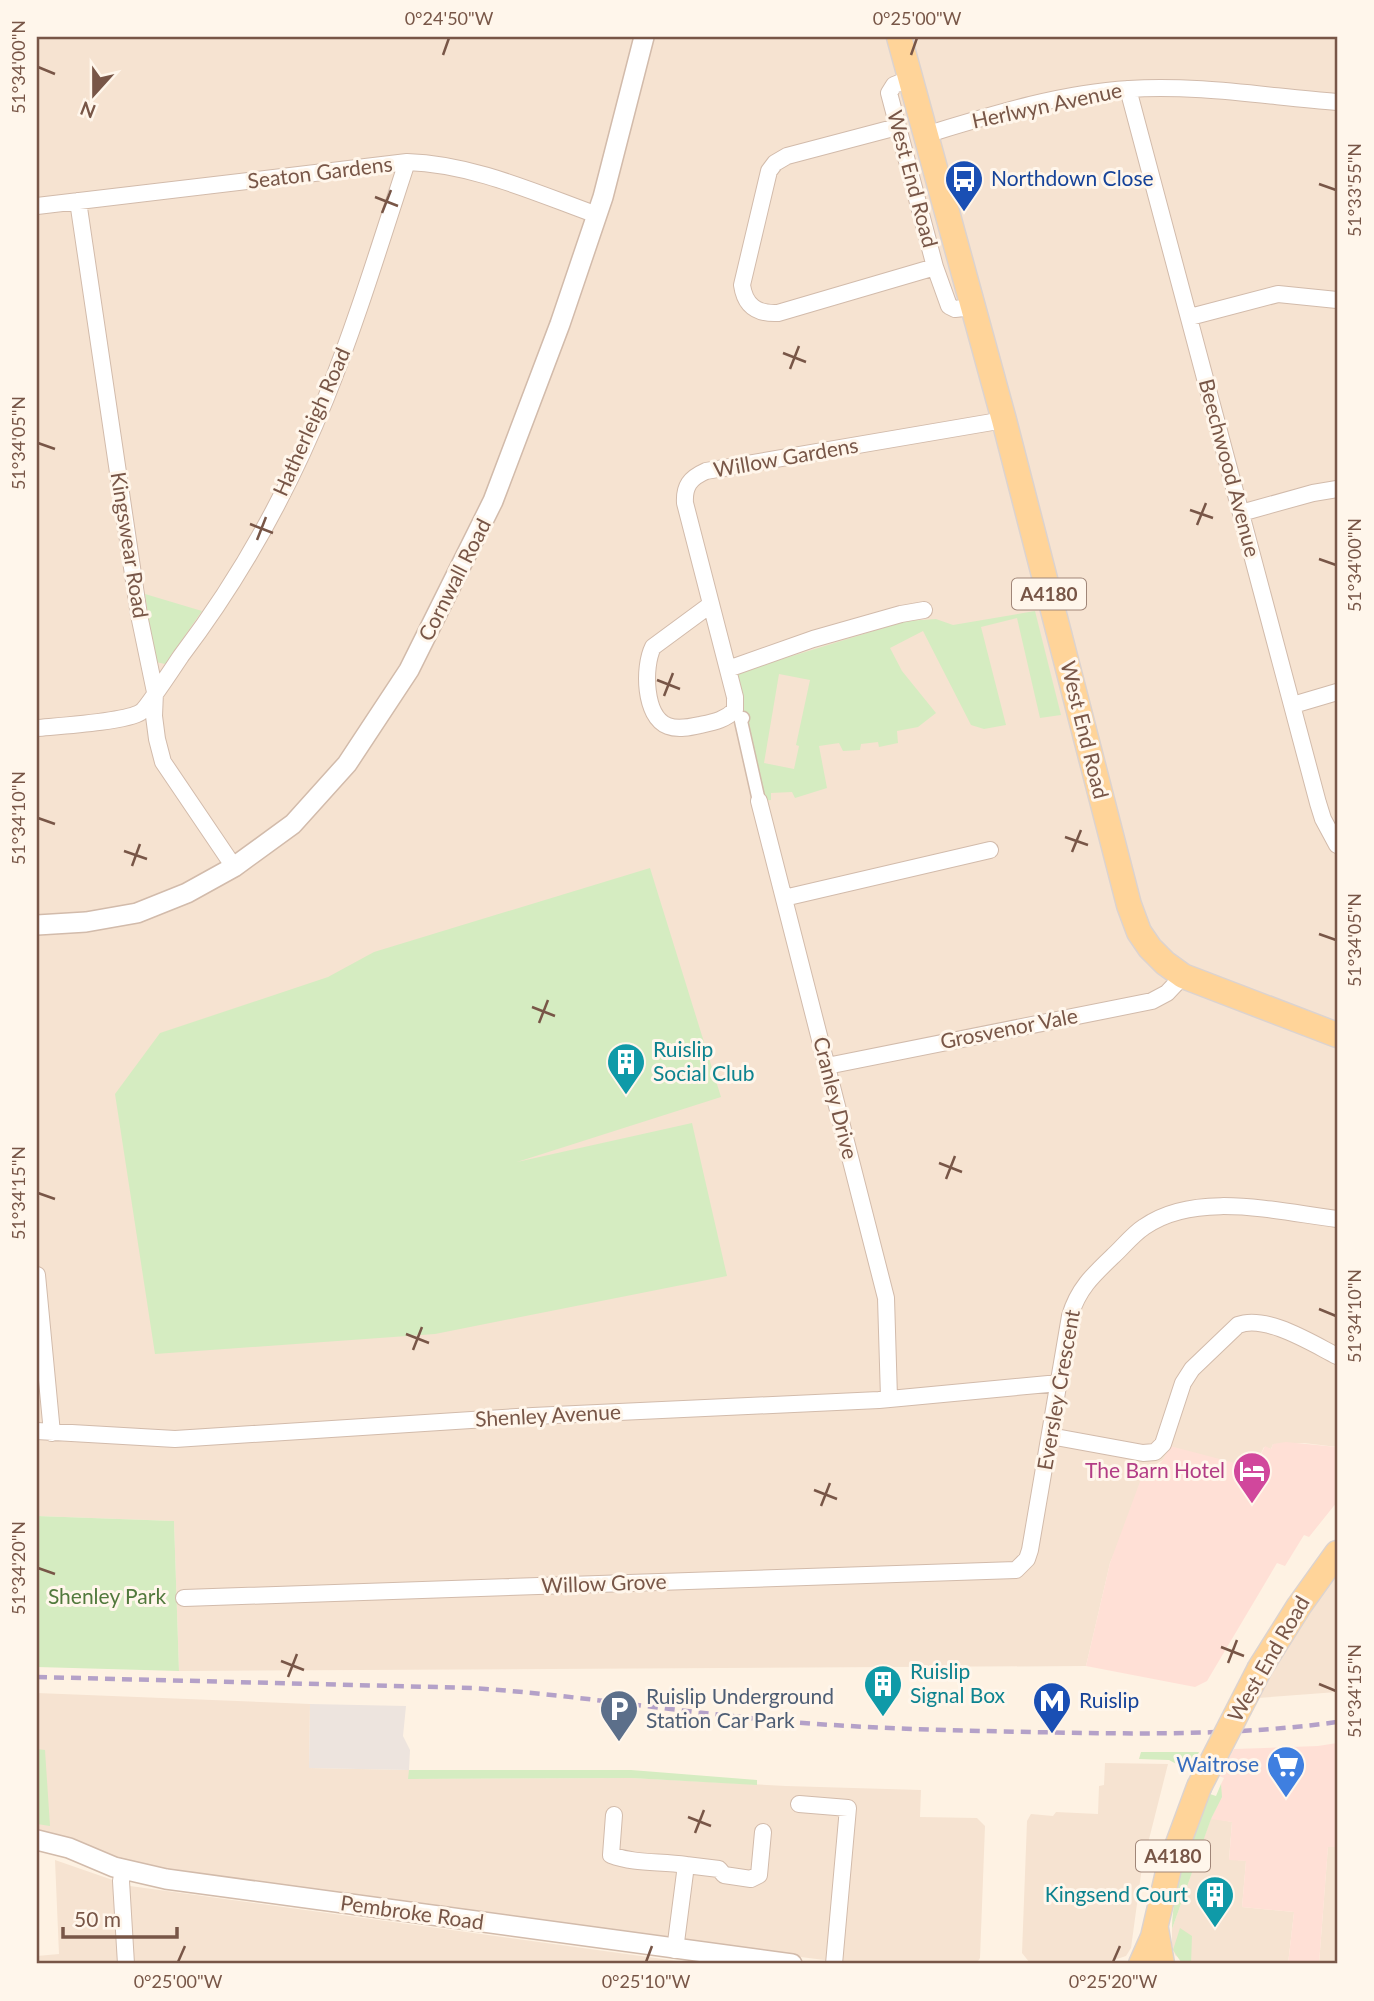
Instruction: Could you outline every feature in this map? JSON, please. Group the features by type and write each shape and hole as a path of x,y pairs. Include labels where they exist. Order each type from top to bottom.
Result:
{"main road":[{"name":"West End Road","path":"899,37 1004,420 1129,905 1139,932 1150,948 1183,976 1337,1035"},
{"name":"West End Road","path":"1141,1964 1156,1933 1170,1868 1199,1787 1260,1668 1298,1606 1337,1553"},
{"name":"West End Road","path":"1156,1933 1162,1964"}],"street":[{"name":"Cornwall Road","path":"37,925 86,922 138,913 187,892 234,867 293,824 347,764 409,670 493,501 522,429 597,215 644,37"},
{"name":"West End Road","path":"909,79 894,85 889,93 935,267 949,306 956,309 972,307"},
{"name":"Herlwyn Avenue","path":"925,135 1023,107 1079,95 1128,89 1158,88 1337,102"},
{"name":"Beechwood Avenue","path":"1128,89 1323,819 1337,845"},
{"path":"897,127 787,156 775,163 769,171 742,285 744,298 752,308 764,314 778,313 935,267"},
{"name":"Seaton Gardens","path":"37,206 407,162 430,163 499,180 597,215"},
{"name":"Hatherleigh Road","path":"37,728 131,716 143,711 226,594 260,537 325,400 350,335 407,162"},
{"name":"Kingswear Road","path":"78,201 139,615 155,692 154,716 163,762 234,867"},
{"path":"1189,317 1278,294 1337,300"},
{"name":"Willow Gardens","path":"735,718 735,698 685,503 688,483 706,471 1004,420"},
{"path":"1241,513 1337,489"},
{"path":"710,605 653,647 649,657 647,682 653,712 660,722 671,728 699,726 735,718 741,721 759,801"},
{"path":"728,669 813,639 924,610"},
{"path":"1293,705 1337,692"},
{"name":"Cranley Drive","path":"759,801 886,1298 889,1398"},
{"path":"784,898 990,850"},
{"name":"Grosvenor Vale","path":"827,1066 1152,1001 1167,993 1183,976"},
{"name":"Eversley Crescent","path":"1023,1565 1030,1550 1070,1316 1079,1292 1087,1281 1143,1227 1183,1210 1206,1206 1232,1207 1337,1219"},
{"path":"37,1275 44,1432"},
{"path":"1050,1436 1143,1453 1155,1452 1163,1444 1183,1383 1192,1369 1238,1325 1246,1322 1282,1329 1337,1356"},
{"name":"Shenley Avenue","path":"44,1432 176,1438 889,1398 1059,1383"},
{"name":"Willow Grove","path":"184,1598 1007,1571 1016,1570 1023,1565"},
{"path":"799,1804 848,1808 834,1964"},
{"path":"614,1815 611,1856 644,1863 652,1860 719,1869 724,1875 751,1879 759,1875 763,1832"},
{"name":"Pembroke Road","path":"37,1840 69,1848 123,1870 166,1879 792,1964"},
{"path":"675,1950 686,1865"},
{"path":"123,1870 121,1881 126,1964"},
{"path":"1153,1964 1156,1933"}],"shaded area":[{"path":"37,37 1337,37 1337,1447 1304,1443 1273,1444 1271,1449 1264,1447 1254,1468 1168,1453 1163,1460 1151,1467 1110,1563 1086,1666 179,1671 174,1521 37,1516"},
{"path":"1286,1442 1337,1447 1337,1502 1309,1537 1304,1535 1285,1566 1277,1563 1207,1681 1195,1687 1086,1666 1110,1563 1145,1468 1158,1465 1170,1446 1254,1468 1265,1446 1271,1449 1273,1444"},
{"path":"1337,1573 1337,1692 1258,1698 1310,1610"},
{"path":"37,1693 310,1704 309,1768 409,1770 409,1779 631,1778 921,1790 920,1817 977,1818 985,1826 980,1958 976,1964 857,1964 507,1921 131,1865 63,1837 37,1831"},
{"path":"310,1704 406,1706 403,1736 410,1750 409,1770 309,1768"},
{"path":"1337,1743 1337,1847 1328,1847 1319,1964 1288,1964 1294,1912 1242,1907 1246,1861 1229,1860 1232,1822 1211,1819 1221,1797 1224,1778 1219,1776 1234,1749"},
{"path":"1105,1763 1168,1764 1142,1867 1131,1948 1126,1956 1111,1961 1030,1963 1022,1953 1027,1821 1031,1814 1098,1814 1099,1786 1104,1785"},
{"path":"1211,1818 1232,1822 1229,1859 1246,1861 1242,1907 1294,1912 1288,1964 1186,1964 1175,1955 1172,1929"},
{"path":"1328,1846 1337,1847 1337,1964 1319,1964"},
{"path":"55,1860 130,1886 699,1964 37,1964 37,1956 59,1954"}],"green space":[{"path":"145,594 202,611 165,664 156,662 154,657"},
{"path":"1035,611 1061,715 1040,718 1017,618 981,627 1006,725 984,729 971,725 923,631 890,648 902,671 936,713 918,727 897,731 898,743 879,747 878,742 861,744 860,750 843,751 839,743 819,746 827,788 795,798 792,792 771,793 771,800 759,801 737,673 906,621 936,619 953,625","holes":["779,674 810,680 796,745 799,746 794,769 764,763"]},
{"path":"650,868 721,1097 517,1162 692,1123 727,1276 435,1334 155,1354 115,1094 160,1033 328,977 374,952"},
{"name":"Shenley Park","path":"37,1516 174,1521 179,1671 37,1667"},
{"path":"37,1749 45,1750 50,1826 37,1824"},
{"path":"1141,1752 1199,1752 1190,1771 1169,1760 1139,1759"},
{"path":"409,1770 631,1770 757,1780 757,1785 631,1778 408,1779"},
{"path":"1221,1784 1222,1797 1211,1819 1172,1929 1176,1894 1190,1843 1210,1794 1216,1796"},
{"path":"1180,1928 1192,1936 1191,1964 1181,1962 1173,1950"}],"railway":[{"path":"37,1677 473,1688 777,1721 922,1729 1184,1733 1261,1730 1337,1722"}],"place":[{"name":"Northdown Close","path":"964,213"},
{"name":"Ruislip Social Club","path":"626,1096"},
{"name":"The Barn Hotel","path":"1252,1505"},
{"name":"Ruislip Signal Box","path":"883,1718"},
{"name":"Ruislip","path":"1052,1735"},
{"name":"Ruislip Underground Station Car Park","path":"619,1743"},
{"name":"Waitrose","path":"1286,1799"},
{"name":"Kingsend Court","path":"1215,1929"}]}
